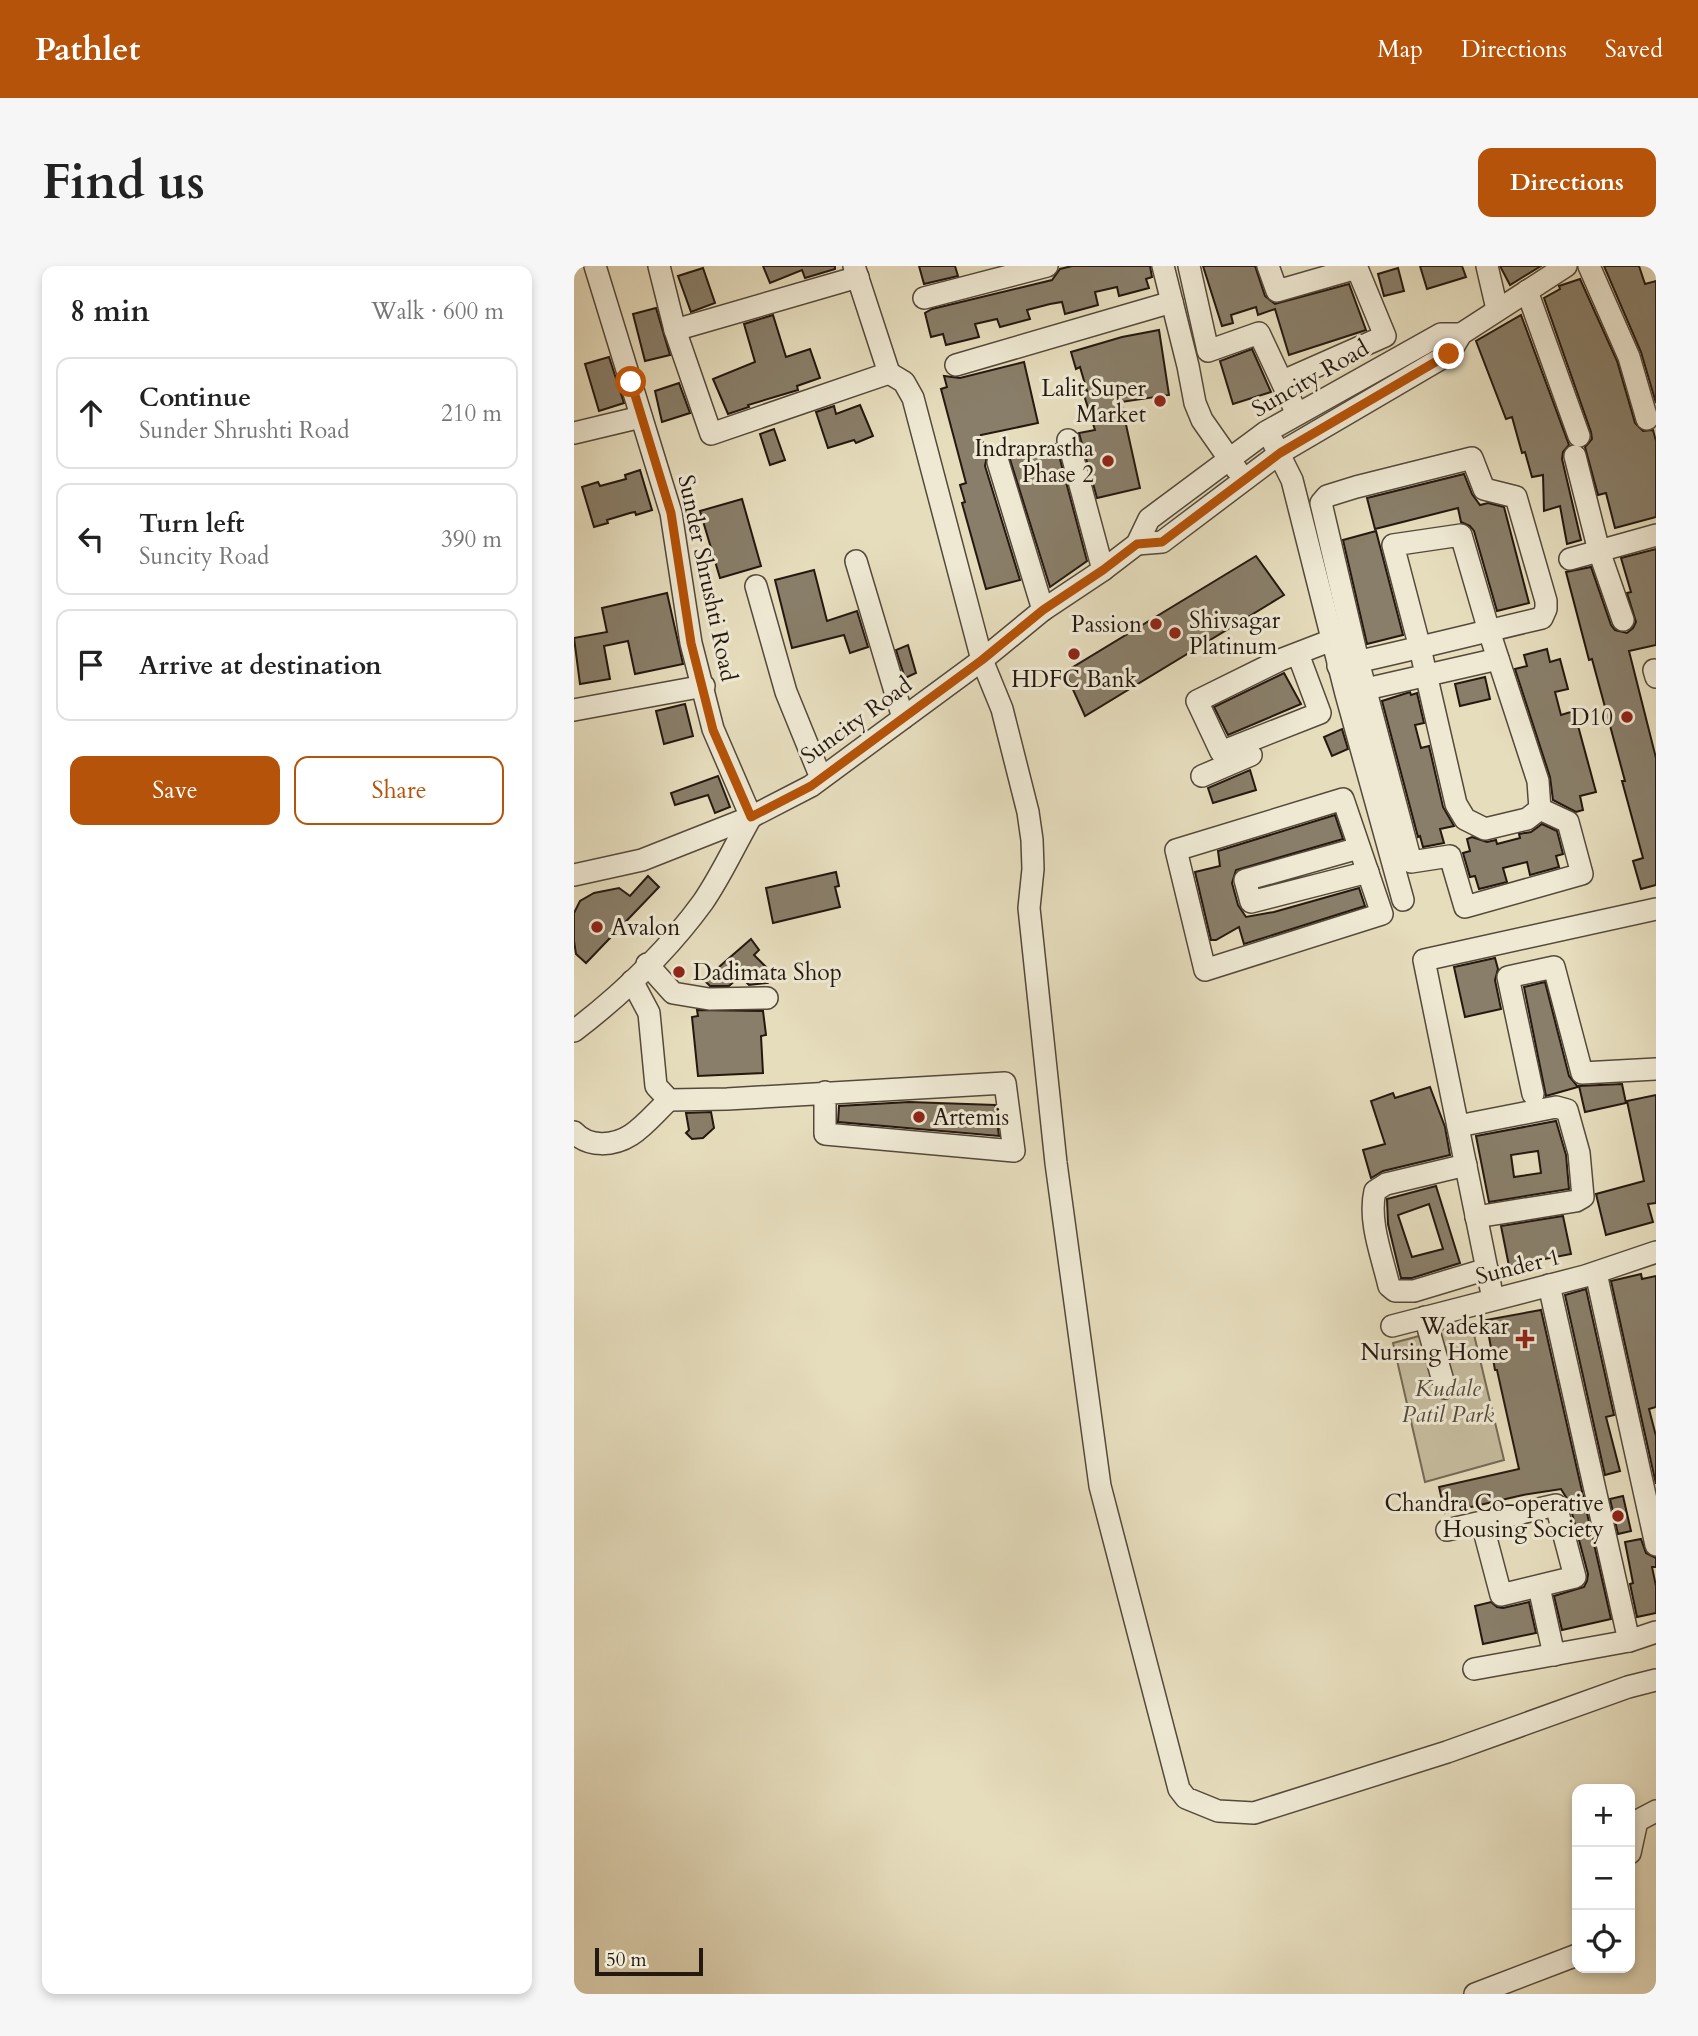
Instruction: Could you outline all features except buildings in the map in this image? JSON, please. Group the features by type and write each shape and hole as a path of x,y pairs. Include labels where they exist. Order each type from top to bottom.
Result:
{"street":[{"name":"Sunder Shrushti Road","path":"595,266 671,513 691,643 713,730 751,817"},
{"path":"659,266 675,330 711,434 889,373"},
{"path":"924,298 971,276 1047,266"},
{"path":"1163,266 1195,403 1202,420 1244,480"},
{"path":"1189,266 1208,351 1259,333 1297,414"},
{"path":"1268,266 1277,291 1357,268 1385,336 1283,380"},
{"path":"1487,266 1497,309"},
{"name":"Suncity Road","path":"1137,544 1162,542 1280,453 1449,354 1461,334 1566,266"},
{"path":"1589,266 1629,357 1647,419"},
{"path":"675,330 856,272 889,373 904,382 913,398 982,660 1002,709 1028,812 1032,855 1029,908 1056,1163 1100,1486 1179,1789 1186,1798 1209,1808 1254,1813 1447,1752 1628,1687 1656,1680"},
{"path":"1527,290 1577,446 1599,551 1623,620"},
{"path":"956,365 1172,302"},
{"name":"Suncity Road","path":"574,875 642,860 751,817 821,778 982,660 1043,610 1137,544 1149,519 1266,432 1441,334 1461,334"},
{"path":"574,433 641,417"},
{"path":"1266,432 1280,453 1292,480 1316,647 1320,713 1221,752 1197,701 1316,647"},
{"path":"1068,440 1103,570"},
{"path":"1316,647 1348,663 1542,618 1546,601 1516,497 1484,489 1472,458 1356,487 1327,496 1321,503 1348,663 1411,862 1450,856 1465,907 1582,874 1568,822 1541,809"},
{"path":"998,462 1043,610"},
{"path":"1461,535 1538,781 1541,809 1527,820 1485,829 1465,819 1455,804 1420,648 1393,545 1461,535"},
{"path":"1570,559 1656,536"},
{"path":"856,561 903,718"},
{"path":"756,586 786,692 821,778"},
{"path":"1202,776 1339,717 1316,647"},
{"path":"1356,692 1424,674 1498,659"},
{"path":"574,710 704,686"},
{"path":"1356,692 1389,853 1403,900"},
{"path":"1343,799 1364,860 1382,914 1205,970 1176,850 1343,799"},
{"path":"574,1031 632,981 704,901 751,817"},
{"path":"1364,860 1389,853"},
{"path":"1493,1298 1424,960 1656,909"},
{"path":"647,964 673,993 709,999 766,998"},
{"path":"1533,1094 1508,977 1554,967 1582,1073 1656,1069"},
{"path":"632,981 649,1013 656,1086 669,1100"},
{"path":"574,1132 580,1139 599,1145 630,1136 669,1100 727,1099 825,1092 1005,1083 1014,1151 825,1134 825,1092"},
{"path":"1458,1126 1556,1107 1567,1110 1575,1134 1583,1197 1576,1201 1476,1217"},
{"path":"1466,1165 1386,1184 1375,1191 1371,1206 1374,1224 1389,1286 1395,1291 1414,1291 1487,1269"},
{"name":"Sunder 1","path":"1392,1326 1596,1273 1656,1252"},
{"path":"1596,1273 1656,1545"},
{"path":"1549,1285 1618,1643"},
{"path":"1425,1317 1445,1388"},
{"path":"1447,1530 1556,1505 1575,1577 1501,1595 1482,1523"},
{"path":"1539,1587 1554,1655"},
{"path":"1474,1670 1618,1643 1656,1632"},
{"path":"1631,1847 1637,1821 1656,1811"},
{"path":"1475,1994 1572,1957"}],"green space":[{"name":"Kudale Patil Park","path":"1471,1322 1504,1460 1425,1482 1393,1343"}],"place":[{"name":"Lalit Super Market","path":"1160,401"},
{"name":"Indraprastha Phase 2","path":"1108,461"},
{"name":"Passion","path":"1156,624"},
{"name":"Shivsagar Platinum","path":"1175,633"},
{"name":"HDFC Bank","path":"1074,654"},
{"name":"D10","path":"1627,717"},
{"name":"Avalon","path":"597,927"},
{"name":"Dadimata Shop","path":"679,972"},
{"name":"Artemis","path":"919,1117"},
{"name":"Wadekar Nursing Home","path":"1525,1339"},
{"name":"Chandra Co-operative Housing Society","path":"1618,1516"}],"route":[{"path":"631,382 677,538 691,643 713,730 751,817 811,786 982,660 1043,610 1137,544 1162,542 1280,453 1449,354"}]}
